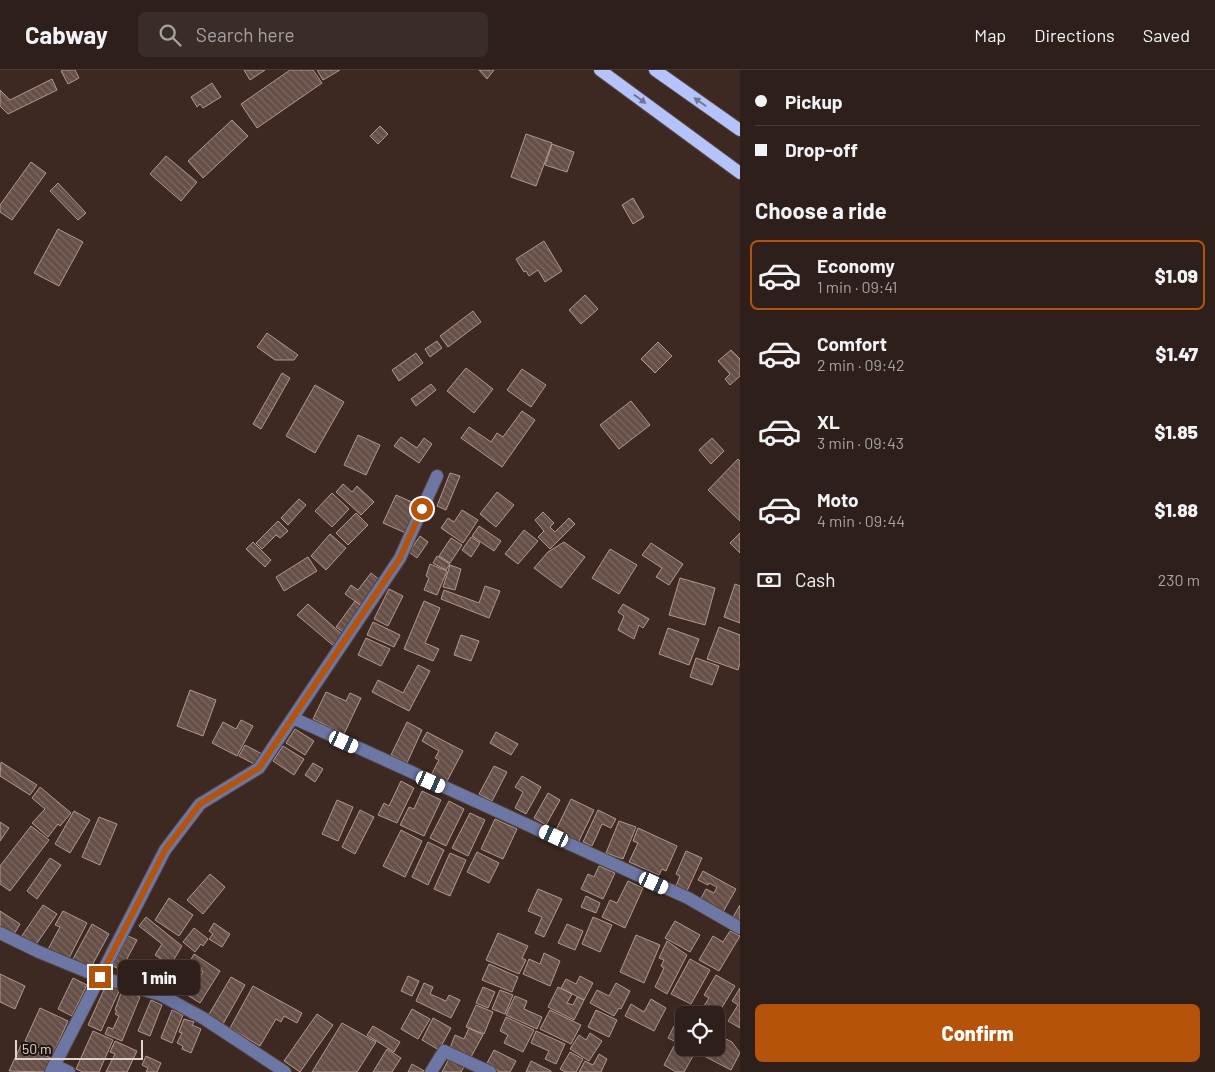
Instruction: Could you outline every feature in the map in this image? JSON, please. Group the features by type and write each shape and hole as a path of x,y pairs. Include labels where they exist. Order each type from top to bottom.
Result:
{"main road":[{"path":"600,70 740,173"},
{"path":"655,70 740,130"}],"street":[{"path":"69,1072 53,1069 165,850 200,804 259,768 400,558 437,476"},
{"path":"293,718 688,898 740,928"},
{"path":"0,933 39,952 100,977 161,996 203,1018 285,1072"},
{"path":"431,1072 444,1051 490,1072"}],"building":[{"path":"75,70 79,78 68,84 61,71"},
{"path":"244,70 265,70 250,80"},
{"path":"290,70 313,70 322,83 257,128 241,104"},
{"path":"317,70 340,70 323,80"},
{"path":"479,70 494,70 487,79"},
{"path":"52,79 57,90 8,114 0,106 0,90 10,100"},
{"path":"212,83 221,97 203,108 200,104 197,107 191,97"},
{"path":"232,120 248,136 203,178 188,161"},
{"path":"380,126 388,134 378,144 370,136"},
{"path":"526,134 552,143 536,186 511,177"},
{"path":"552,144 574,152 567,172 545,165"},
{"path":"166,156 197,182 181,201 150,174"},
{"path":"31,162 46,173 12,220 0,212 0,205"},
{"path":"58,183 86,213 78,220 50,191"},
{"path":"633,198 644,217 633,224 622,205"},
{"path":"58,229 83,242 59,286 34,273"},
{"path":"544,241 562,271 545,282 538,270 529,276 526,271 524,272 516,259"},
{"path":"585,295 598,309 581,324 569,310"},
{"path":"473,311 481,322 448,347 440,336"},
{"path":"267,333 298,355 294,360 275,360 257,347"},
{"path":"437,341 442,348 430,357 425,349"},
{"path":"658,342 672,356 655,373 641,359"},
{"path":"731,350 740,359 740,376 730,385 725,379 730,374 718,361"},
{"path":"416,353 423,363 399,381 392,370"},
{"path":"466,368 493,389 474,413 447,391"},
{"path":"522,369 546,385 531,407 507,390"},
{"path":"282,373 290,378 261,429 253,424"},
{"path":"431,384 436,390 416,406 411,399"},
{"path":"315,385 344,402 315,453 286,436"},
{"path":"631,401 650,425 619,449 600,425"},
{"path":"522,411 535,420 502,467 461,438 469,427 491,442 497,433 503,437"},
{"path":"358,435 380,445 366,475 344,465"},
{"path":"401,437 417,448 424,438 432,444 419,463 394,446"},
{"path":"712,438 724,451 711,464 699,450"},
{"path":"738,459 740,461 740,521 708,490"},
{"path":"450,473 460,476 446,510 437,506"},
{"path":"343,484 352,492 357,486 374,502 361,515 336,492"},
{"path":"497,492 514,505 496,527 480,514"},
{"path":"332,493 349,509 332,527 315,511"},
{"path":"396,495 421,506 408,534 383,523"},
{"path":"299,499 306,505 288,525 281,518"},
{"path":"462,510 478,520 463,543 441,528 448,518 454,522"},
{"path":"543,512 554,523 550,527 555,532 569,518 575,524 550,549 538,537 544,531 535,520"},
{"path":"356,513 368,525 348,545 336,533"},
{"path":"278,521 288,531 280,538 276,535 262,549 256,543"},
{"path":"479,526 501,541 494,551 472,536"},
{"path":"524,530 538,541 518,564 505,554"},
{"path":"740,533 740,553 730,543"},
{"path":"330,534 346,548 326,570 311,556"},
{"path":"420,536 428,542 417,558 409,552"},
{"path":"471,537 480,543 471,557 462,550"},
{"path":"451,538 462,545 450,563 439,556"},
{"path":"253,542 271,560 265,567 246,549"},
{"path":"564,542 585,557 561,588 534,568 548,552"},
{"path":"651,543 683,564 669,585 656,577 662,568 642,555"},
{"path":"610,549 637,565 619,594 592,578"},
{"path":"437,556 450,564 446,570 433,563"},
{"path":"308,557 317,571 284,591 276,577"},
{"path":"430,564 447,571 437,595 424,590 429,578 426,576"},
{"path":"450,565 461,569 455,590 443,587"},
{"path":"371,573 380,580 362,606 345,594 351,585 358,590"},
{"path":"680,578 715,588 705,625 669,615"},
{"path":"735,584 740,586 740,623 724,617"},
{"path":"485,586 500,591 489,618 441,599 444,590 479,603"},
{"path":"389,589 403,596 388,626 374,619"},
{"path":"355,601 364,608 346,634 336,627"},
{"path":"424,601 440,608 425,643 439,649 433,661 404,649"},
{"path":"308,604 344,636 335,647 297,615"},
{"path":"623,604 649,619 643,628 639,625 634,639 618,630 624,616 618,612"},
{"path":"373,622 400,635 394,647 367,635"},
{"path":"719,627 740,635 740,663 738,670 707,659"},
{"path":"668,628 699,639 689,665 659,654"},
{"path":"461,635 479,641 471,661 454,655"},
{"path":"366,638 390,649 381,666 358,655"},
{"path":"696,658 719,666 712,685 690,677"},
{"path":"418,665 430,671 409,711 372,692 378,680 403,693"},
{"path":"190,690 216,700 203,736 177,726"},
{"path":"326,692 346,701 350,693 361,698 344,734 313,719"},
{"path":"241,720 253,726 237,756 212,743 223,722 236,729"},
{"path":"407,722 422,730 407,763 391,755"},
{"path":"295,729 314,741 305,755 286,743"},
{"path":"427,732 463,751 446,783 431,775 439,760 435,758 439,751 422,741"},
{"path":"496,732 518,744 511,755 490,743"},
{"path":"245,745 262,754 256,765 239,756"},
{"path":"283,746 304,759 294,775 273,761"},
{"path":"1,762 37,785 30,795 0,776"},
{"path":"313,763 323,769 315,782 305,775"},
{"path":"494,766 507,772 492,801 479,794"},
{"path":"522,776 541,787 526,814 515,808 523,792 515,787"},
{"path":"401,781 414,788 397,823 378,815 384,803 389,806"},
{"path":"40,787 71,813 60,826 58,824 48,837 32,823 45,809 32,798"},
{"path":"422,791 441,800 424,836 400,825 409,807 414,809"},
{"path":"548,793 560,800 546,825 534,818"},
{"path":"571,799 594,810 578,843 555,832"},
{"path":"337,800 353,807 338,841 322,834"},
{"path":"449,801 464,809 446,846 430,838"},
{"path":"360,810 374,817 355,854 342,847"},
{"path":"598,810 616,819 611,828 602,824 592,846 583,842"},
{"path":"74,811 90,820 70,853 55,844"},
{"path":"470,813 485,820 468,856 452,848"},
{"path":"99,817 117,824 100,865 82,857"},
{"path":"495,819 517,829 503,859 481,849"},
{"path":"619,821 636,827 623,859 606,853"},
{"path":"0,822 9,828 0,841"},
{"path":"31,826 49,840 10,891 0,884 0,866"},
{"path":"638,828 677,846 666,871 662,869 659,875 629,862 638,843 633,841"},
{"path":"401,830 422,841 405,877 383,866"},
{"path":"428,842 444,850 428,885 412,877"},
{"path":"686,851 702,858 687,891 676,886 680,876 676,874"},
{"path":"477,852 499,863 489,883 467,872"},
{"path":"450,853 466,860 450,896 434,889"},
{"path":"50,858 61,865 37,899 27,891"},
{"path":"599,866 615,873 603,899 581,889 588,874 594,877"},
{"path":"703,871 736,889 723,912 700,900 706,889 714,893 717,887 698,880"},
{"path":"210,874 225,887 203,914 187,900"},
{"path":"628,881 643,888 625,928 602,917 610,900 617,903"},
{"path":"538,889 562,899 544,937 535,933 542,917 528,911"},
{"path":"586,896 600,903 596,913 581,907"},
{"path":"169,898 193,915 179,936 155,920"},
{"path":"43,905 57,914 35,946 21,937"},
{"path":"740,905 740,921 733,917"},
{"path":"0,911 20,924 13,936 0,928"},
{"path":"63,911 87,923 67,962 47,951 60,927 55,925"},
{"path":"146,917 182,946 158,986 142,975 150,963 156,966 161,959 155,955 162,944 139,926"},
{"path":"593,917 612,925 600,952 582,944"},
{"path":"675,921 700,935 690,952 665,938"},
{"path":"214,923 230,934 222,947 209,939 213,934 209,931"},
{"path":"92,924 109,934 90,969 73,959"},
{"path":"567,924 583,931 575,950 558,943"},
{"path":"194,928 208,939 195,952 183,942"},
{"path":"730,931 740,936 719,971 699,960 713,936 723,942"},
{"path":"498,933 528,946 522,958 526,960 519,974 486,960"},
{"path":"636,935 660,945 644,983 620,972"},
{"path":"128,936 137,940 121,970 113,966"},
{"path":"667,941 687,955 667,994 655,987 664,968 661,966 664,960 659,958"},
{"path":"544,953 560,961 550,986 523,974 529,959 540,964"},
{"path":"194,954 220,971 200,1003 173,986 181,975 195,984 203,972 189,963"},
{"path":"690,959 710,970 691,1004 671,994"},
{"path":"489,964 518,977 512,992 482,980"},
{"path":"0,974 25,986 15,1009 0,1002"},
{"path":"716,975 735,986 723,1006 704,1006 709,998 704,995"},
{"path":"408,976 419,981 412,996 401,991"},
{"path":"580,976 593,983 584,1000 561,988 566,979 576,984"},
{"path":"231,977 245,985 223,1024 208,1016"},
{"path":"73,978 87,985 72,1016 58,1009"},
{"path":"107,983 120,989 101,1031 88,1025"},
{"path":"424,983 433,987 430,994 446,1001 449,995 460,1000 451,1018 416,1001"},
{"path":"616,983 630,991 621,1009 619,1008 614,1016 590,1003 597,990 609,996"},
{"path":"253,986 302,1013 297,1023 284,1016 281,1022 276,1019 260,1046 230,1028"},
{"path":"483,987 495,992 488,1008 476,1003"},
{"path":"558,987 572,994 567,1003 573,1005 577,997 584,1000 574,1020 548,1007"},
{"path":"740,988 740,1028 728,1021 738,1005 732,1001"},
{"path":"122,990 140,997 122,1041 105,1034 108,1027 113,1029 119,1016 115,1014 117,1011 115,1010"},
{"path":"500,990 513,995 505,1014 492,1009"},
{"path":"515,996 527,1001 524,1009 542,1017 537,1029 506,1015"},
{"path":"651,999 666,1008 654,1031 625,1016 631,1004 644,1012"},
{"path":"151,1000 162,1005 150,1036 138,1031"},
{"path":"476,1005 493,1012 484,1034 466,1027"},
{"path":"40,1008 68,1021 53,1054 25,1041"},
{"path":"412,1009 430,1019 418,1039 401,1029"},
{"path":"172,1010 183,1015 172,1043 161,1038"},
{"path":"550,1010 581,1025 571,1044 540,1029"},
{"path":"596,1010 617,1020 609,1037 588,1027"},
{"path":"317,1014 333,1025 300,1072 284,1061"},
{"path":"506,1017 534,1030 523,1052 504,1043 508,1035 500,1031"},
{"path":"433,1018 451,1028 439,1050 422,1040"},
{"path":"184,1019 194,1022 192,1025 201,1029 191,1053 182,1049 183,1046 177,1043 182,1033 179,1032"},
{"path":"342,1023 376,1042 357,1072 312,1072"},
{"path":"373,1026 400,1042 394,1052 367,1035"},
{"path":"674,1026 675,1042 668,1038"},
{"path":"469,1028 483,1035 471,1057 450,1048 455,1035 464,1039"},
{"path":"93,1031 113,1040 99,1072 83,1072 76,1069"},
{"path":"536,1031 565,1044 556,1064 545,1059 549,1051 531,1043"},
{"path":"590,1033 602,1041 589,1061 570,1049 579,1035 586,1040"},
{"path":"725,1038 732,1042 740,1053 731,1070 704,1056 725,1056"},
{"path":"115,1041 137,1051 127,1072 106,1072 115,1054 110,1052"},
{"path":"21,1045 51,1058 44,1072 9,1071"},
{"path":"674,1046 675,1056 693,1056 684,1072 676,1072 664,1065"},
{"path":"387,1049 401,1058 392,1072 373,1072"},
{"path":"494,1050 516,1061 510,1072 500,1072 486,1065"},
{"path":"570,1052 583,1059 576,1072 565,1072 560,1069"},
{"path":"599,1054 607,1059 601,1072 579,1072 585,1061 593,1065"},
{"path":"146,1056 161,1063 157,1072 146,1072 148,1068 142,1065"},
{"path":"450,1057 465,1065 461,1072 442,1072"},
{"path":"531,1061 551,1071 551,1072 526,1072"},
{"path":"412,1064 426,1072 408,1072"}],"route":[{"path":"100,977 165,850 200,804 259,768 400,558 422,509"}]}
